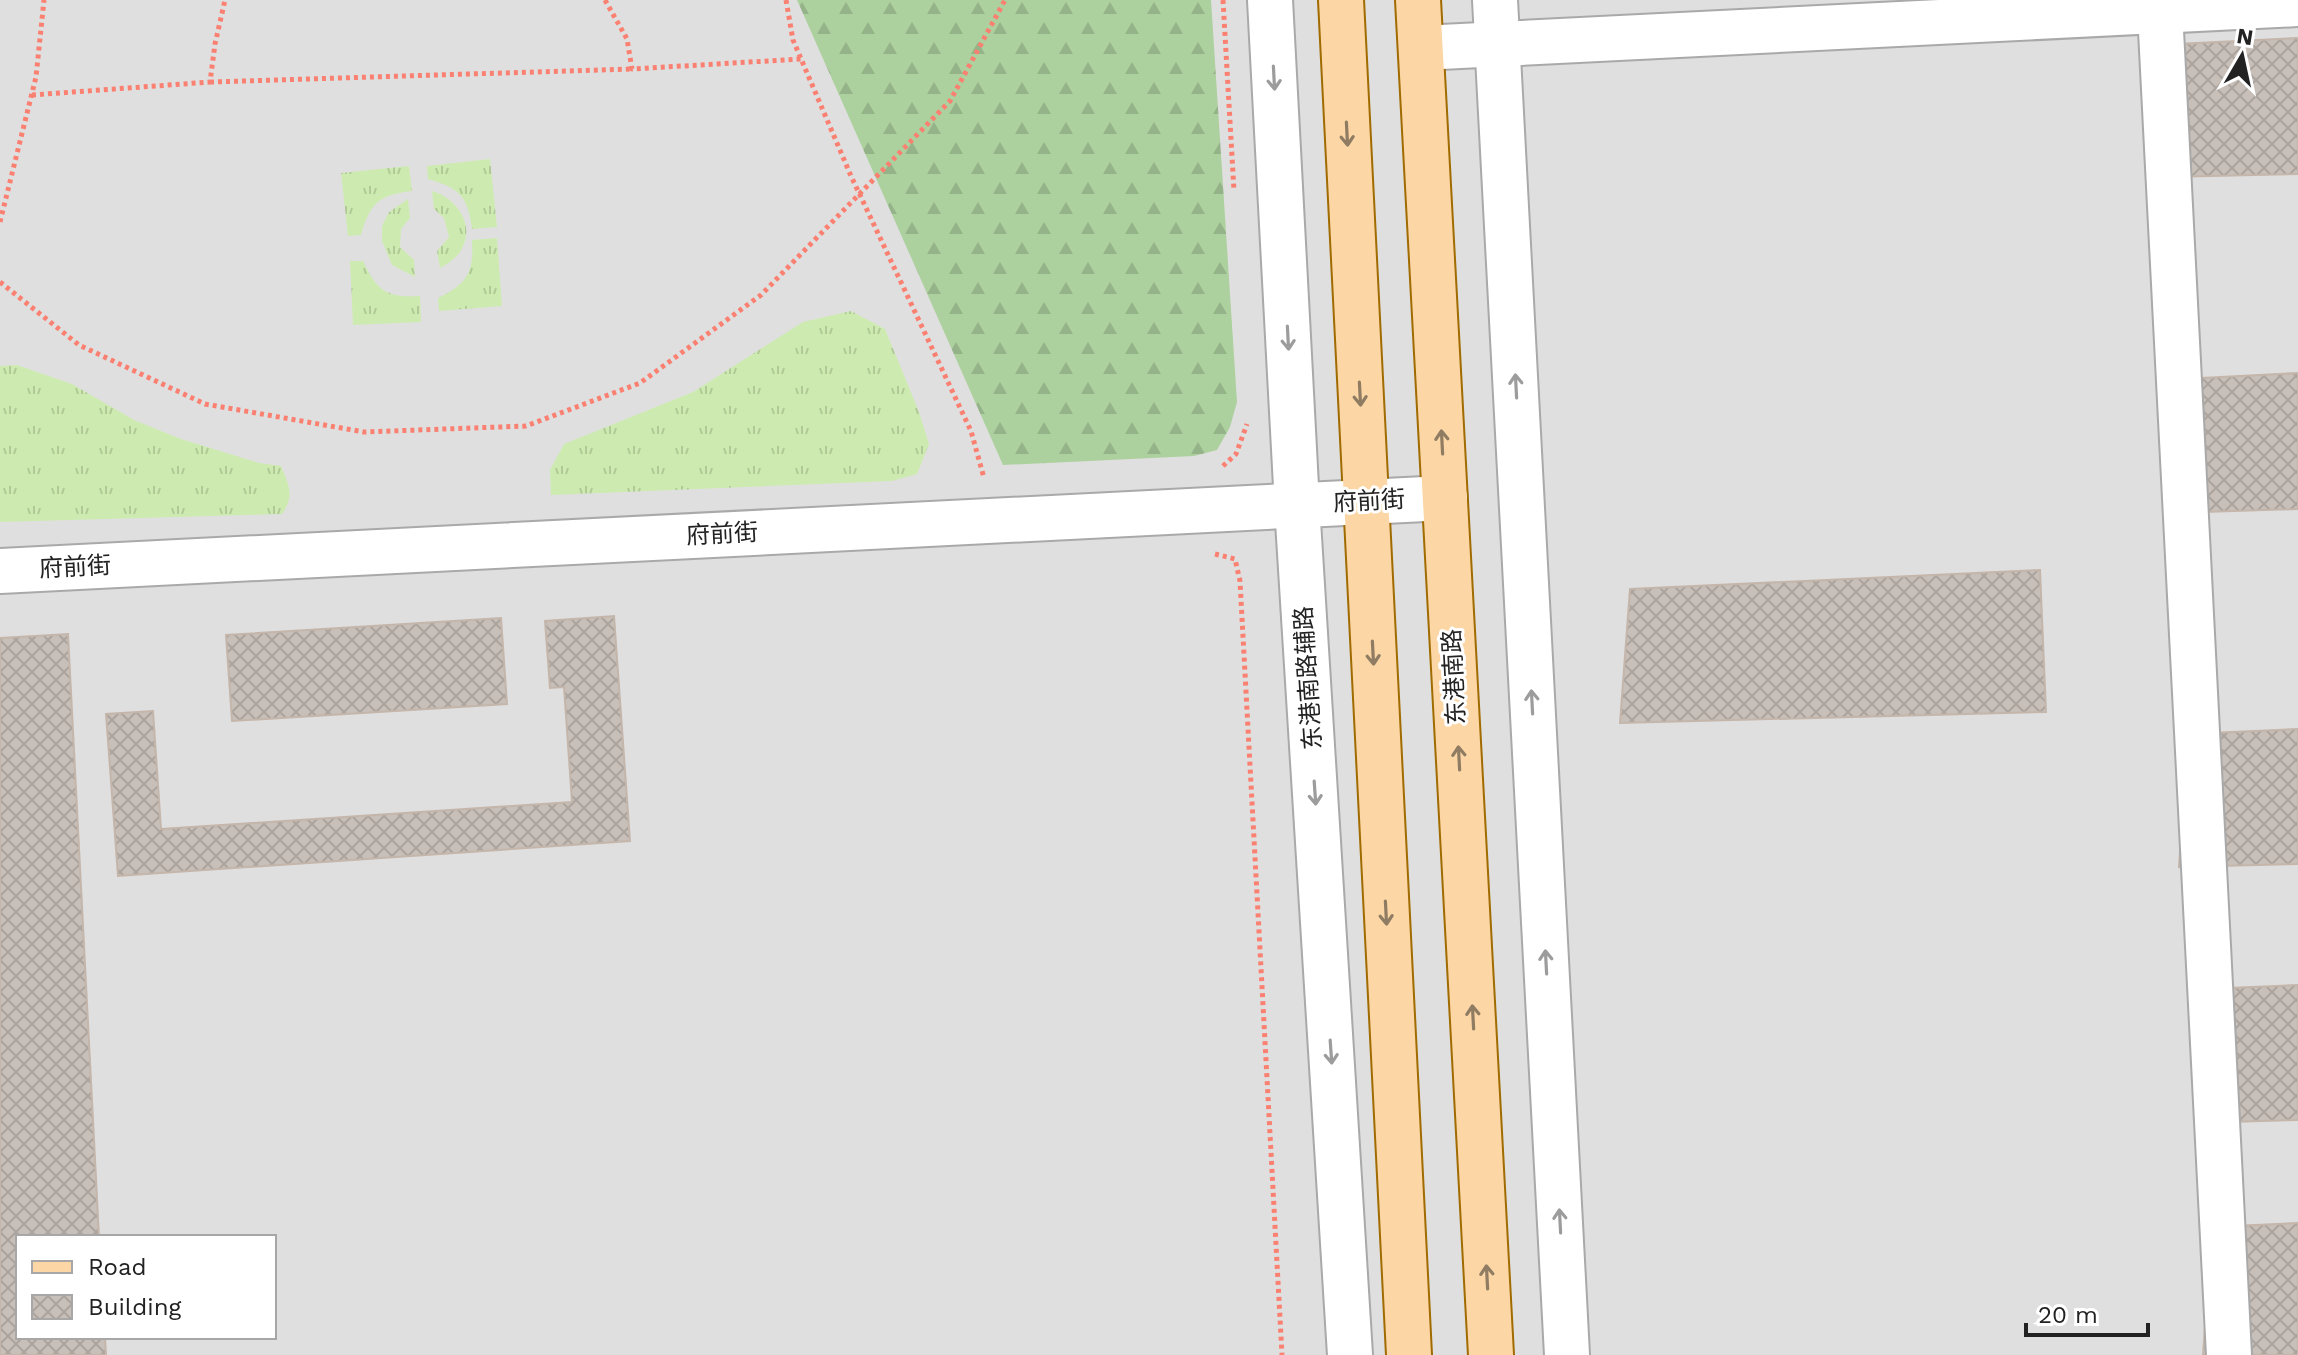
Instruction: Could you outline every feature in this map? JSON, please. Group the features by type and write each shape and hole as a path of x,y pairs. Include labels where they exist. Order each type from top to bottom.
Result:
{"main road":[{"path":"1341,0 1409,1355"},
{"name":"东港南路","path":"1418,0 1491,1355"}],"street":[{"name":"东港南路辅路","path":"1270,0 1297,505 1350,1355"},
{"path":"1495,0 1567,1355"},
{"path":"1421,48 2298,4"},
{"path":"2160,11 2229,1355"},
{"name":"府前街","path":"0,571 1445,498"}],"path":[{"path":"0,222 36,77 44,0"},
{"path":"210,82 225,0"},
{"path":"605,0 627,39 632,69"},
{"path":"786,0 793,40 859,194 971,431 985,483"},
{"path":"0,282 79,345 205,404 364,432 526,426 640,383 761,295 950,101 1005,0"},
{"path":"1223,0 1235,206"},
{"path":"32,95 210,82 632,69 801,59"},
{"path":"1217,470 1236,454 1247,427 1247,412"},
{"path":"1235,559 1240,581 1282,1355"}],"shaded area":[{"path":"0,0 2298,0 2298,1355 0,1355"}],"green space":[{"path":"797,0 1211,0 1237,402 1230,427 1217,450 1194,456 1003,465"},
{"path":"490,159 497,227 472,229 465,201 455,190 428,179 427,166"},
{"path":"409,166 412,191 391,195 378,202 368,215 361,235 348,236 341,173"},
{"path":"432,191 449,200 462,214 466,232 460,252 440,268 437,251 449,237 444,218 434,209"},
{"path":"408,199 410,218 401,229 400,247 414,260 415,277 392,265 382,241 382,226 389,212"},
{"path":"497,238 502,306 439,311 438,298 456,288 467,276 472,261 472,240"},
{"path":"350,261 363,261 378,286 391,294 420,296 421,322 353,325"},
{"path":"851,311 885,329 919,412 929,444 917,474 892,481 551,495 550,470 564,444 693,392 803,322"},
{"path":"17,365 72,384 134,420 181,439 259,463 281,466 289,490 286,508 282,514 0,522 0,366"}],"building":[{"path":"2298,38 2298,174 2167,177 2177,44"},
{"path":"2298,373 2298,509 2173,513 2183,379"},
{"path":"2040,570 2046,712 1620,723 1630,589"},
{"path":"614,616 630,841 118,876 106,714 153,711 161,829 572,802 564,687 550,688 545,621"},
{"path":"501,618 507,704 232,721 226,635"},
{"path":"68,634 99,1235 16,1235 16,1339 105,1339 106,1355 0,1355 0,638"},
{"path":"2298,729 2298,864 2179,867 2188,734"},
{"path":"2298,985 2298,1120 2195,1123 2205,989"},
{"path":"2298,1223 2298,1355 2203,1355 2212,1227"}]}
